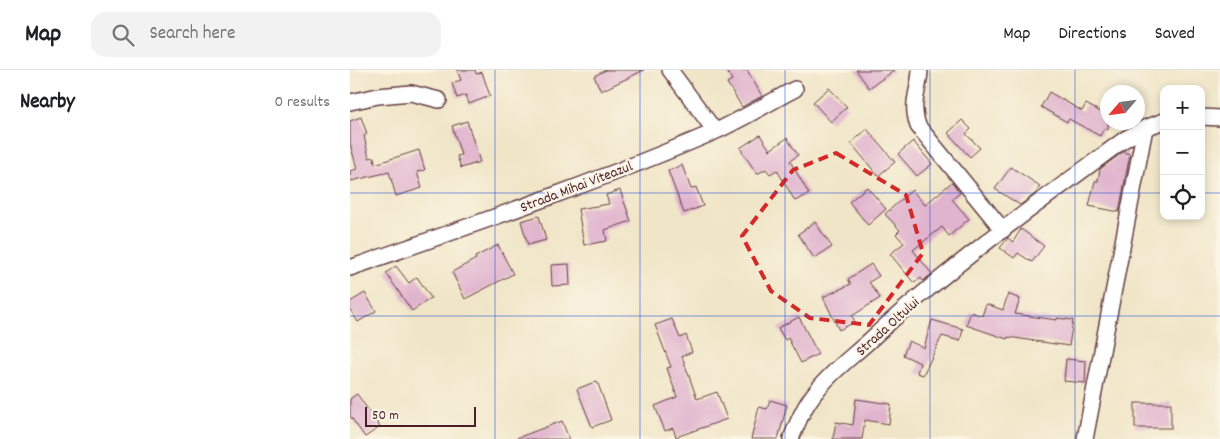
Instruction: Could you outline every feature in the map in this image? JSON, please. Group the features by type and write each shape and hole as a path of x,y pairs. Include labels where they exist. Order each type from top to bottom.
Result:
{"street":[{"path":"670,70 716,131"},
{"path":"920,70 920,82 914,103 914,113 918,126 1003,230"},
{"name":"Strada Mihai Viteazul","path":"350,268 500,215 716,131 795,90"},
{"path":"350,102 378,96 411,93 439,100"},
{"path":"1205,117 1220,118"},
{"name":"Strada Oltului","path":"1145,128 1160,122"},
{"name":"Strada Oltului","path":"791,439 801,413 823,384 904,308 1003,230 1125,139 1141,130"},
{"path":"1085,439 1145,130"}],"highlighted area":[{"path":"836,153 906,195 923,253 869,325 810,318 771,291 742,236 793,170"}],"building":[{"path":"457,70 475,70 476,74 482,72 490,96 469,104 466,95 457,98 452,83 461,80"},
{"path":"606,70 644,70 601,91 594,76"},
{"path":"726,70 747,70 762,96 742,107 727,83 732,80"},
{"path":"856,70 895,70 869,88"},
{"path":"829,88 847,107 831,122 813,102"},
{"path":"1049,92 1082,111 1086,104 1100,112 1100,130 1103,130 1100,136 1069,119 1067,122 1041,107"},
{"path":"361,117 367,134 364,136 369,158 374,157 375,164 419,150 425,170 417,172 422,188 396,196 389,172 351,181 350,171 357,169 350,143 350,121"},
{"path":"962,120 971,129 966,134 980,148 970,157 948,133"},
{"path":"467,121 480,162 461,168 457,156 461,155 452,126"},
{"path":"867,129 895,162 878,176 851,143"},
{"path":"760,135 770,150 787,138 798,155 790,161 809,194 795,201 777,170 770,174 766,169 757,174 740,148"},
{"path":"913,141 932,164 917,176 898,154"},
{"path":"1123,152 1130,154 1119,212 1089,206 1095,181 1098,181 1100,169"},
{"path":"682,165 691,189 696,187 703,206 684,213 668,171"},
{"path":"1011,167 1040,186 1035,194 1020,205 995,189"},
{"path":"952,182 960,193 952,199 969,219 949,236 942,227 913,250 932,274 923,281 921,278 914,283 890,254 904,243 896,234 900,230 885,214 912,190 925,205"},
{"path":"867,187 886,209 868,225 849,202"},
{"path":"620,190 631,221 605,230 607,241 584,245 578,209 609,204 606,195"},
{"path":"539,216 546,240 528,245 521,221"},
{"path":"815,222 832,247 814,258 798,234"},
{"path":"1021,229 1044,246 1032,262 1018,253 1014,258 1000,248 1008,238 1013,242"},
{"path":"498,245 513,274 465,299 452,272"},
{"path":"569,264 570,285 552,286 551,265"},
{"path":"871,264 879,276 869,282 880,298 852,316 855,322 839,330 823,297 851,284 848,279"},
{"path":"396,266 409,283 417,277 431,298 412,311 386,273"},
{"path":"365,293 376,311 358,322 350,309 350,302"},
{"path":"1008,294 1020,299 1015,314 1057,320 1057,318 1073,320 1069,346 1008,337 1007,339 966,325 971,312 982,316 986,304 1003,310"},
{"path":"799,317 818,354 801,363 788,338 785,340 778,328"},
{"path":"672,319 680,338 686,335 692,352 682,356 697,399 717,392 727,419 676,437 673,428 665,431 655,406 677,397 667,368 671,367 655,325"},
{"path":"932,320 963,329 960,341 942,336 923,375 917,373 920,363 903,355 909,341 924,348"},
{"path":"1066,359 1086,361 1085,383 1064,381"},
{"path":"597,381 611,420 592,427 577,389"},
{"path":"357,394 380,427 365,437 350,416 350,399"},
{"path":"856,399 891,404 889,424 865,420 862,439 833,439 836,422 853,425"},
{"path":"770,400 787,405 778,439 751,439 759,407 767,409"},
{"path":"1135,403 1171,403 1171,428 1135,428"},
{"path":"562,421 569,439 517,439 517,438"}]}
